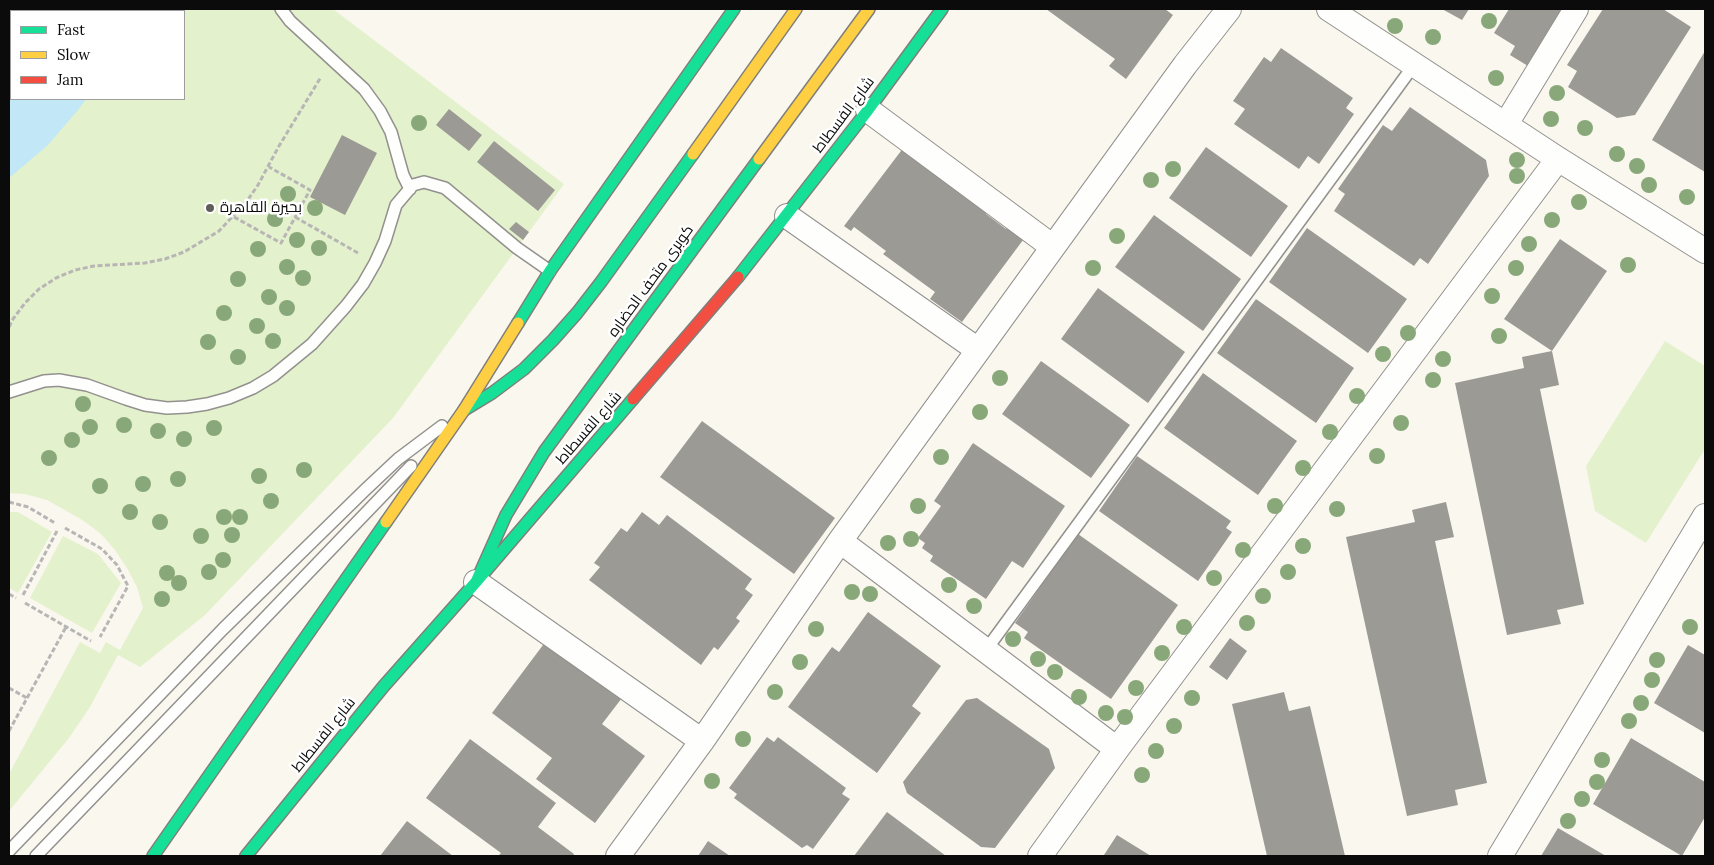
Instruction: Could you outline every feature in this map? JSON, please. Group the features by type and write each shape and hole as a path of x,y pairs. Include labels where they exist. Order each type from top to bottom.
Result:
{"main road":[{"path":"153,856 464,410 550,271 734,9"},
{"path":"464,410 492,393 524,369 577,313 602,282 796,9"},
{"name":"كوبرى متحف الحضاره","path":"476,582 506,516 544,452 869,9"},
{"name":"شارع الفسطاط","path":"246,856 383,687 476,582 749,264 868,110 942,9"}],"street":[{"path":"620,856 840,541 1185,65 1229,9"},
{"path":"1329,9 1558,159 1705,251"},
{"path":"1506,124 1576,9"},
{"path":"868,110 1053,247"},
{"path":"1040,856 1558,159"},
{"path":"786,216 978,350"},
{"path":"1500,856 1705,516"},
{"path":"840,541 1118,749"},
{"path":"476,582 702,741"}],"lane":[{"path":"281,9 290,21 364,89 380,111 391,132 403,175 410,189"},
{"path":"986,650 1414,65"},
{"path":"9,392 36,383 59,380 87,385 145,405 167,408 200,405 229,398 253,388 273,376 312,344 346,306 363,284 375,263 385,242 396,205 413,185 424,182 445,188 517,248 550,271"},
{"path":"9,851 223,629 365,490 398,459 464,410"},
{"path":"36,856 464,410"}],"path":[{"path":"9,327 25,303 39,289 56,278 75,270 94,266 145,263 165,259 184,252 218,231 247,202 332,60"},
{"path":"234,216 281,243 310,190 269,167"},
{"path":"295,217 375,263"},
{"path":"9,502 28,507 55,522"},
{"path":"65,528 102,549 118,565 128,586 100,637"},
{"path":"24,596 57,531"},
{"path":"9,594 16,598"},
{"path":"25,603 91,640"},
{"path":"9,731 66,626"},
{"path":"9,688 27,698"}],"green space":[{"name":"بحيرة القاهرة","path":"9,9 333,9 564,184 393,418 205,615 140,667 118,655 90,707 69,738 9,811 9,774 80,642 100,653 106,642 120,650 143,608 137,587 127,568 101,534 84,521 47,500 25,494 9,493"},
{"path":"1665,341 1705,366 1705,449 1646,543 1595,511 1586,466"},
{"path":"9,512 18,512 52,532 18,593 9,588"},
{"path":"63,536 98,554 121,583 92,633 30,598"}],"water":[{"path":"9,9 135,9 10,10 10,100 85,100 47,146 9,178"}],"building":[{"path":"1046,9 1165,9 1173,15 1126,79 1109,66 1115,59"},
{"path":"1442,9 1469,9 1462,20"},
{"path":"1509,9 1563,9 1528,66 1510,55 1515,46 1494,33"},
{"path":"1603,9 1663,9 1691,27 1635,115 1617,118 1568,87 1577,71 1567,65"},
{"path":"1281,48 1353,98 1346,108 1354,114 1319,164 1308,156 1299,169 1234,124 1245,109 1233,101 1264,57 1271,62"},
{"path":"1705,51 1705,172 1652,140"},
{"path":"1410,107 1486,160 1489,176 1428,264 1420,258 1414,266 1334,211 1345,194 1338,189 1383,125 1392,131"},
{"path":"449,109 482,135 469,151 436,125"},
{"path":"342,135 377,153 345,215 310,197"},
{"path":"494,141 555,190 538,211 477,162"},
{"path":"904,147 983,201 986,214 1006,229 1009,224 1026,236 962,322 930,299 935,292 883,254 886,251 854,227 851,231 844,226"},
{"path":"1206,147 1288,206 1251,257 1169,198"},
{"path":"1154,215 1241,279 1203,331 1115,267"},
{"path":"516,222 529,232 523,240 509,229"},
{"path":"1307,228 1407,299 1368,353 1269,282"},
{"path":"1560,239 1607,271 1552,351 1504,319"},
{"path":"1098,288 1185,352 1148,403 1061,339"},
{"path":"1256,299 1354,368 1316,423 1217,353"},
{"path":"1552,351 1559,385 1540,389 1584,604 1557,610 1561,624 1507,635 1455,383 1524,368 1522,357"},
{"path":"1041,361 1130,425 1091,478 1002,414"},
{"path":"1203,373 1297,441 1258,495 1164,428"},
{"path":"702,421 835,518 794,574 660,477"},
{"path":"973,443 1065,506 1023,568 1012,561 986,599 930,561 933,556 922,548 925,543 918,538 941,506 934,501"},
{"path":"1137,456 1231,521 1226,528 1232,532 1198,581 1099,511"},
{"path":"1446,502 1454,537 1435,541 1487,783 1455,790 1458,805 1407,816 1346,537 1415,522 1412,510"},
{"path":"642,512 659,525 667,515 752,579 745,589 753,595 736,618 740,621 718,650 714,647 701,665 589,580 600,567 594,563 621,528 627,532"},
{"path":"1078,534 1178,605 1111,699 1024,638 1028,632 1015,623"},
{"path":"868,612 941,666 912,706 921,713 877,773 788,707 832,647 839,652"},
{"path":"549,637 625,694 602,724 645,756 595,823 536,779 552,758 492,713"},
{"path":"1230,638 1247,651 1227,680 1209,667"},
{"path":"1688,645 1705,655 1705,733 1654,703"},
{"path":"1284,692 1289,711 1310,706 1345,856 1267,856 1232,704"},
{"path":"977,698 1049,749 1055,768 995,848 981,847 907,793 903,782 966,700"},
{"path":"767,737 774,742 778,737 846,788 842,794 850,799 813,849 807,845 802,848 734,798 737,794 729,788"},
{"path":"1631,738 1705,782 1705,817 1682,856 1593,804"},
{"path":"470,739 556,803 538,827 574,854 573,856 498,856 501,853 426,798"},
{"path":"887,812 946,856 854,856"},
{"path":"407,821 453,856 380,856"},
{"path":"1558,828 1606,856 1541,856"},
{"path":"1117,835 1151,856 1104,855"},
{"path":"708,841 730,856 698,856"}],"traffic: fast":[{"path":"518,323 550,271 734,9"},
{"path":"738,277 868,110 942,9"},
{"path":"464,410 492,393 524,369 553,340 601,282 693,154"},
{"path":"476,582 506,515 544,452 759,159"},
{"path":"246,856 383,687 633,399"},
{"path":"153,856 386,522"}],"traffic: slow":[{"path":"693,154 796,9"},
{"path":"759,159 869,9"},
{"path":"386,522 464,410 518,323"}],"traffic: jam":[{"path":"633,399 738,277"}],"place":[{"name":"بحيرة القاهرة","path":"210,208"}]}
